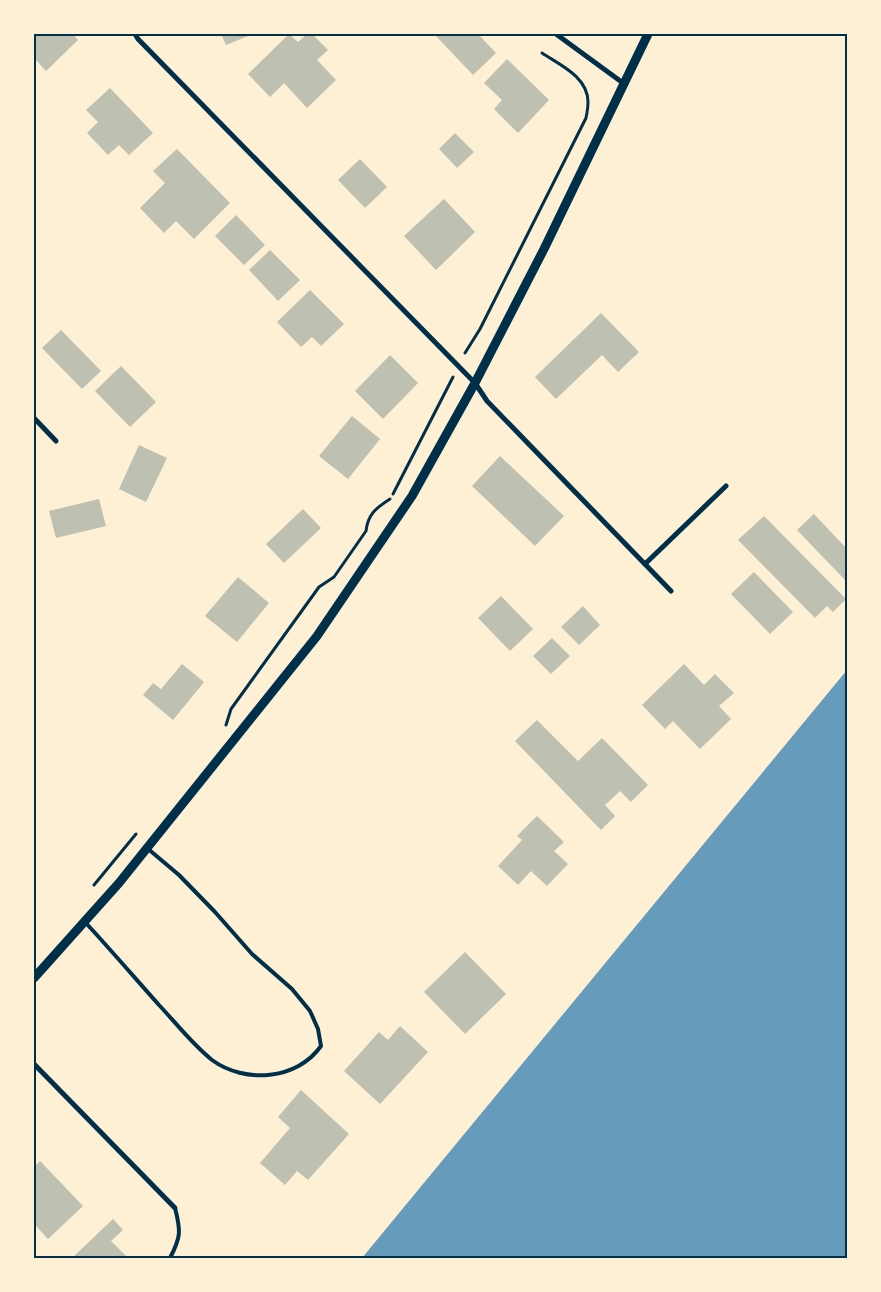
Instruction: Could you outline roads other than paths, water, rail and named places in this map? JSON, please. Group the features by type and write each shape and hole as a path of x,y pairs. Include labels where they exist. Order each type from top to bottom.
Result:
{"street":[{"path":"135,34 459,365 475,382 487,402 670,591"},
{"path":"556,34 623,83"},
{"path":"34,978 85,922 147,848 317,636 412,496 475,382 544,249 648,34"},
{"path":"34,418 56,441"},
{"path":"645,564 726,486"},
{"path":"34,1064 175,1208"}],"lane":[{"path":"85,922 191,1040 213,1060 240,1073 265,1076 295,1068 313,1057 321,1046 318,1029 310,1011 292,989 252,954 179,875 147,848"},
{"path":"170,1258 179,1241 179,1225 175,1208"}],"water":[{"path":"847,670 847,1258 362,1258"}]}
